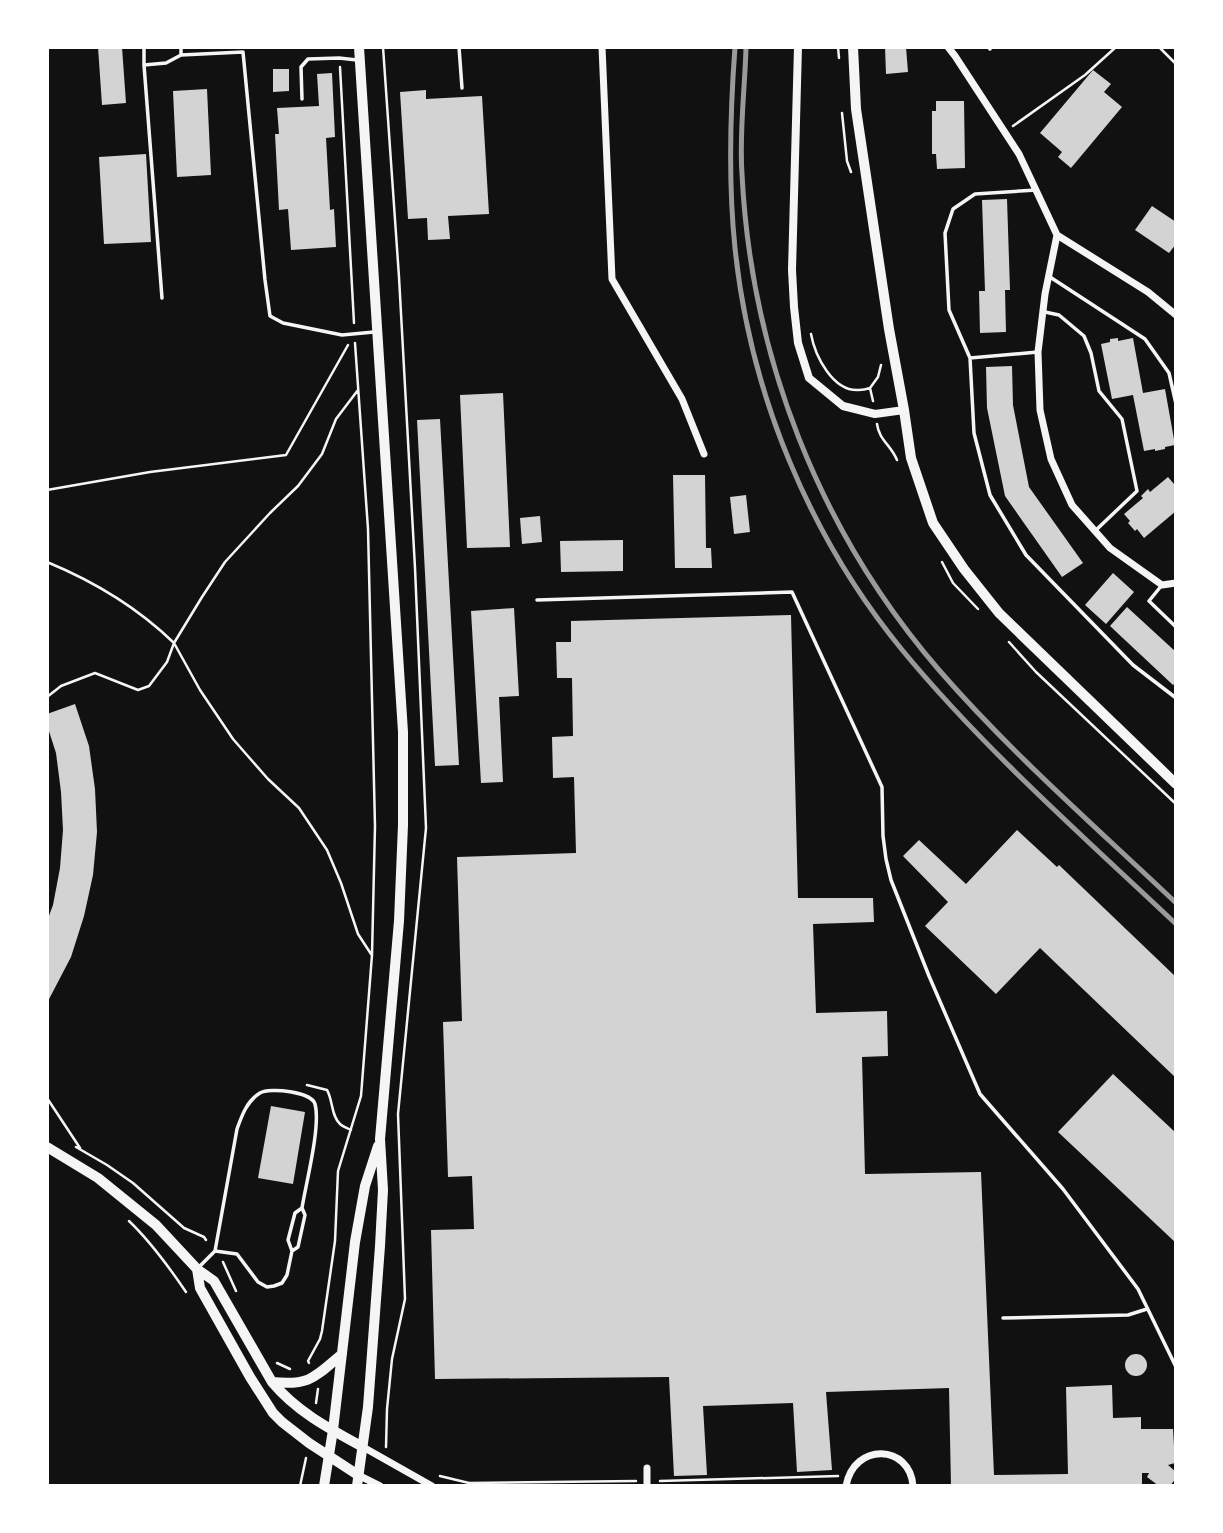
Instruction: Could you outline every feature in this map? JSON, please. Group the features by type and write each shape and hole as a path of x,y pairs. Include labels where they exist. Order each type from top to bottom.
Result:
{"main road":[{"path":"197,1269 200,1288 263,1399 282,1422 357,1480 368,1407 383,1190 380,1139 399,921 403,825 403,732 359,47"},
{"path":"853,47 856,109 888,329 911,458 933,523 964,569 999,613 1176,783"},
{"path":"324,1486 355,1242 365,1186 380,1139"},
{"path":"47,1147 99,1178 156,1225 197,1269 214,1281 272,1382 297,1408 363,1447"},
{"path":"272,1382 292,1384 316,1377 342,1353"}],"street":[{"path":"602,47 612,279 682,399 704,454"},
{"path":"798,47 792,270 798,343 809,378 843,406 875,414 904,410"},
{"path":"948,47 1019,154 1056,235 1038,352 1040,410 1051,459 1072,505 1110,548 1162,585 1176,583"},
{"path":"1056,235 1148,292 1176,315"},
{"path":"363,1447 432,1486"},
{"path":"846,1486 853,1466 861,1459 882,1453 902,1462 909,1471 913,1486"},
{"path":"647,1468 647,1483"},
{"path":"357,1480 380,1486"}],"lane":[{"path":"144,47 162,298"},
{"path":"181,47 181,55"},
{"path":"459,47 462,88"},
{"path":"144,65 166,63 181,55 243,50 270,316 283,323 342,335 376,332"},
{"path":"302,99 301,68 308,59 359,60"},
{"path":"1036,190 975,194 953,209 945,233 949,310 970,358 974,433 990,495 1026,555 1133,666 1176,698"},
{"path":"1049,276 1145,339 1169,373 1176,404"},
{"path":"1043,311 1059,315 1084,335 1091,353 1099,391 1122,419 1137,491 1095,531"},
{"path":"970,358 1038,352"},
{"path":"1162,585 1149,601 1176,627"},
{"path":"537,600 792,592 883,787 883,836 891,880 980,1094 1063,1189 1138,1289 1176,1367"},
{"path":"197,1269 215,1251 237,1129 242,1116 250,1102 262,1091 272,1089 305,1095 313,1099 315,1105 317,1122 302,1208 305,1214 298,1247 292,1251"},
{"path":"215,1251 237,1254 258,1282 267,1287 282,1283 287,1275 292,1251 288,1240 295,1213 302,1208"},
{"path":"1003,1318 1128,1315 1148,1309"}],"path":[{"path":"838,47 839,59"},
{"path":"1005,132 1085,75 1116,47"},
{"path":"1159,47 1176,64"},
{"path":"314,1419 318,1385 308,1361 322,1331 335,1241 338,1171 362,1096 372,955 375,826 368,543 339,58"},
{"path":"842,104 847,161 851,173"},
{"path":"47,490 150,472 286,455 355,334"},
{"path":"811,334 821,364 834,379 848,389 870,388 878,377 883,358"},
{"path":"870,388 878,434 893,450 898,462"},
{"path":"47,697 61,686 95,673 138,690 149,686 167,662 174,643 225,562 298,485 322,454 336,419 358,390"},
{"path":"47,562 132,608 174,643 200,691 233,739 268,779 299,808 327,850 358,934 372,955"},
{"path":"942,562 953,583 981,612"},
{"path":"1008,642 1036,672 1176,804"},
{"path":"327,1090 339,1124 351,1130"},
{"path":"47,1098 81,1151"},
{"path":"126,1219 162,1257 189,1296"},
{"path":"316,1400 336,1402"},
{"path":"368,1407 387,1409"},
{"path":"386,1444 392,1449"},
{"path":"439,1476 469,1483 621,1484 848,1476"}],"building":[{"path":"98,47 122,47 126,103 102,105"},
{"path":"885,47 906,47 908,72 886,74"},
{"path":"273,69 289,69 289,91 273,92"},
{"path":"1093,70 1111,84 1104,92 1122,107 1071,168 1058,157 1062,152 1040,133"},
{"path":"332,73 335,137 326,138 330,210 334,209 336,247 291,250 288,209 279,210 275,134 279,134 277,108 319,106 317,74"},
{"path":"207,89 211,175 177,177 173,91"},
{"path":"426,90 426,99 482,96 489,214 448,216 450,239 428,240 427,218 408,219 400,92"},
{"path":"936,101 964,101 965,168 937,169 936,154 932,154 932,111 936,111"},
{"path":"146,154 151,242 104,244 99,157"},
{"path":"1007,199 1010,290 1005,290 1006,332 980,333 979,291 985,291 982,200"},
{"path":"1152,206 1176,222 1176,244 1169,253 1135,230"},
{"path":"1118,338 1118,341 1133,338 1143,393 1165,389 1175,445 1144,451 1133,395 1112,399 1101,344"},
{"path":"1012,366 1013,405 1029,487 1083,563 1062,577 1005,496 987,408 986,367"},
{"path":"503,393 510,547 467,548 460,395"},
{"path":"440,419 459,765 435,766 417,420"},
{"path":"673,475 705,475 706,548 711,548 712,568 675,568"},
{"path":"1168,477 1174,484 1176,482 1176,511 1144,538 1128,523 1130,521 1124,514 1143,498 1141,496 1148,489 1150,492"},
{"path":"746,495 750,532 734,534 730,497"},
{"path":"540,516 542,542 522,544 520,518"},
{"path":"623,540 623,571 561,572 560,541"},
{"path":"1113,573 1134,592 1106,624 1085,605"},
{"path":"1127,607 1176,652 1176,682 1173,685 1110,626"},
{"path":"514,608 519,696 499,697 503,782 481,783 471,611"},
{"path":"791,615 798,898 873,898 874,922 813,924 816,1013 887,1011 888,1056 862,1057 865,1174 981,1172 994,1475 1068,1474 1066,1387 1112,1385 1113,1418 1141,1417 1141,1429 1173,1429 1175,1463 1168,1465 1176,1472 1176,1478 1170,1486 1159,1486 1147,1477 1149,1473 1142,1473 1142,1486 951,1486 949,1388 826,1392 832,1470 797,1472 793,1403 703,1406 707,1475 674,1476 669,1377 435,1379 431,1230 474,1229 472,1176 448,1177 443,1022 462,1021 457,857 576,853 574,777 553,778 552,737 573,736 572,678 557,678 556,642 571,642 571,621"},
{"path":"75,704 89,746 95,789 97,832 93,875 71,957 47,1003 47,921 60,868 63,830 56,753 47,725 47,714"},
{"path":"1017,830 1057,867 1059,865 1176,977 1176,1078 1040,948 996,994 925,926 948,902 903,856 919,840 966,884"},
{"path":"1113,1074 1176,1133 1176,1243 1058,1132"},
{"path":"271,1106 305,1112 293,1184 258,1178"},
{"path":"1136,1354 1144,1357 1147,1365 1144,1373 1136,1376 1128,1373 1125,1365 1128,1357"}],"railway":[{"path":"735,47 731,198 743,303 754,357 770,410 813,512 870,607 934,687 1035,792 1176,924"},
{"path":"746,47 741,158 748,242 760,309 777,374 799,438 826,500 859,559 896,616 939,670 1025,760 1176,903"}]}
